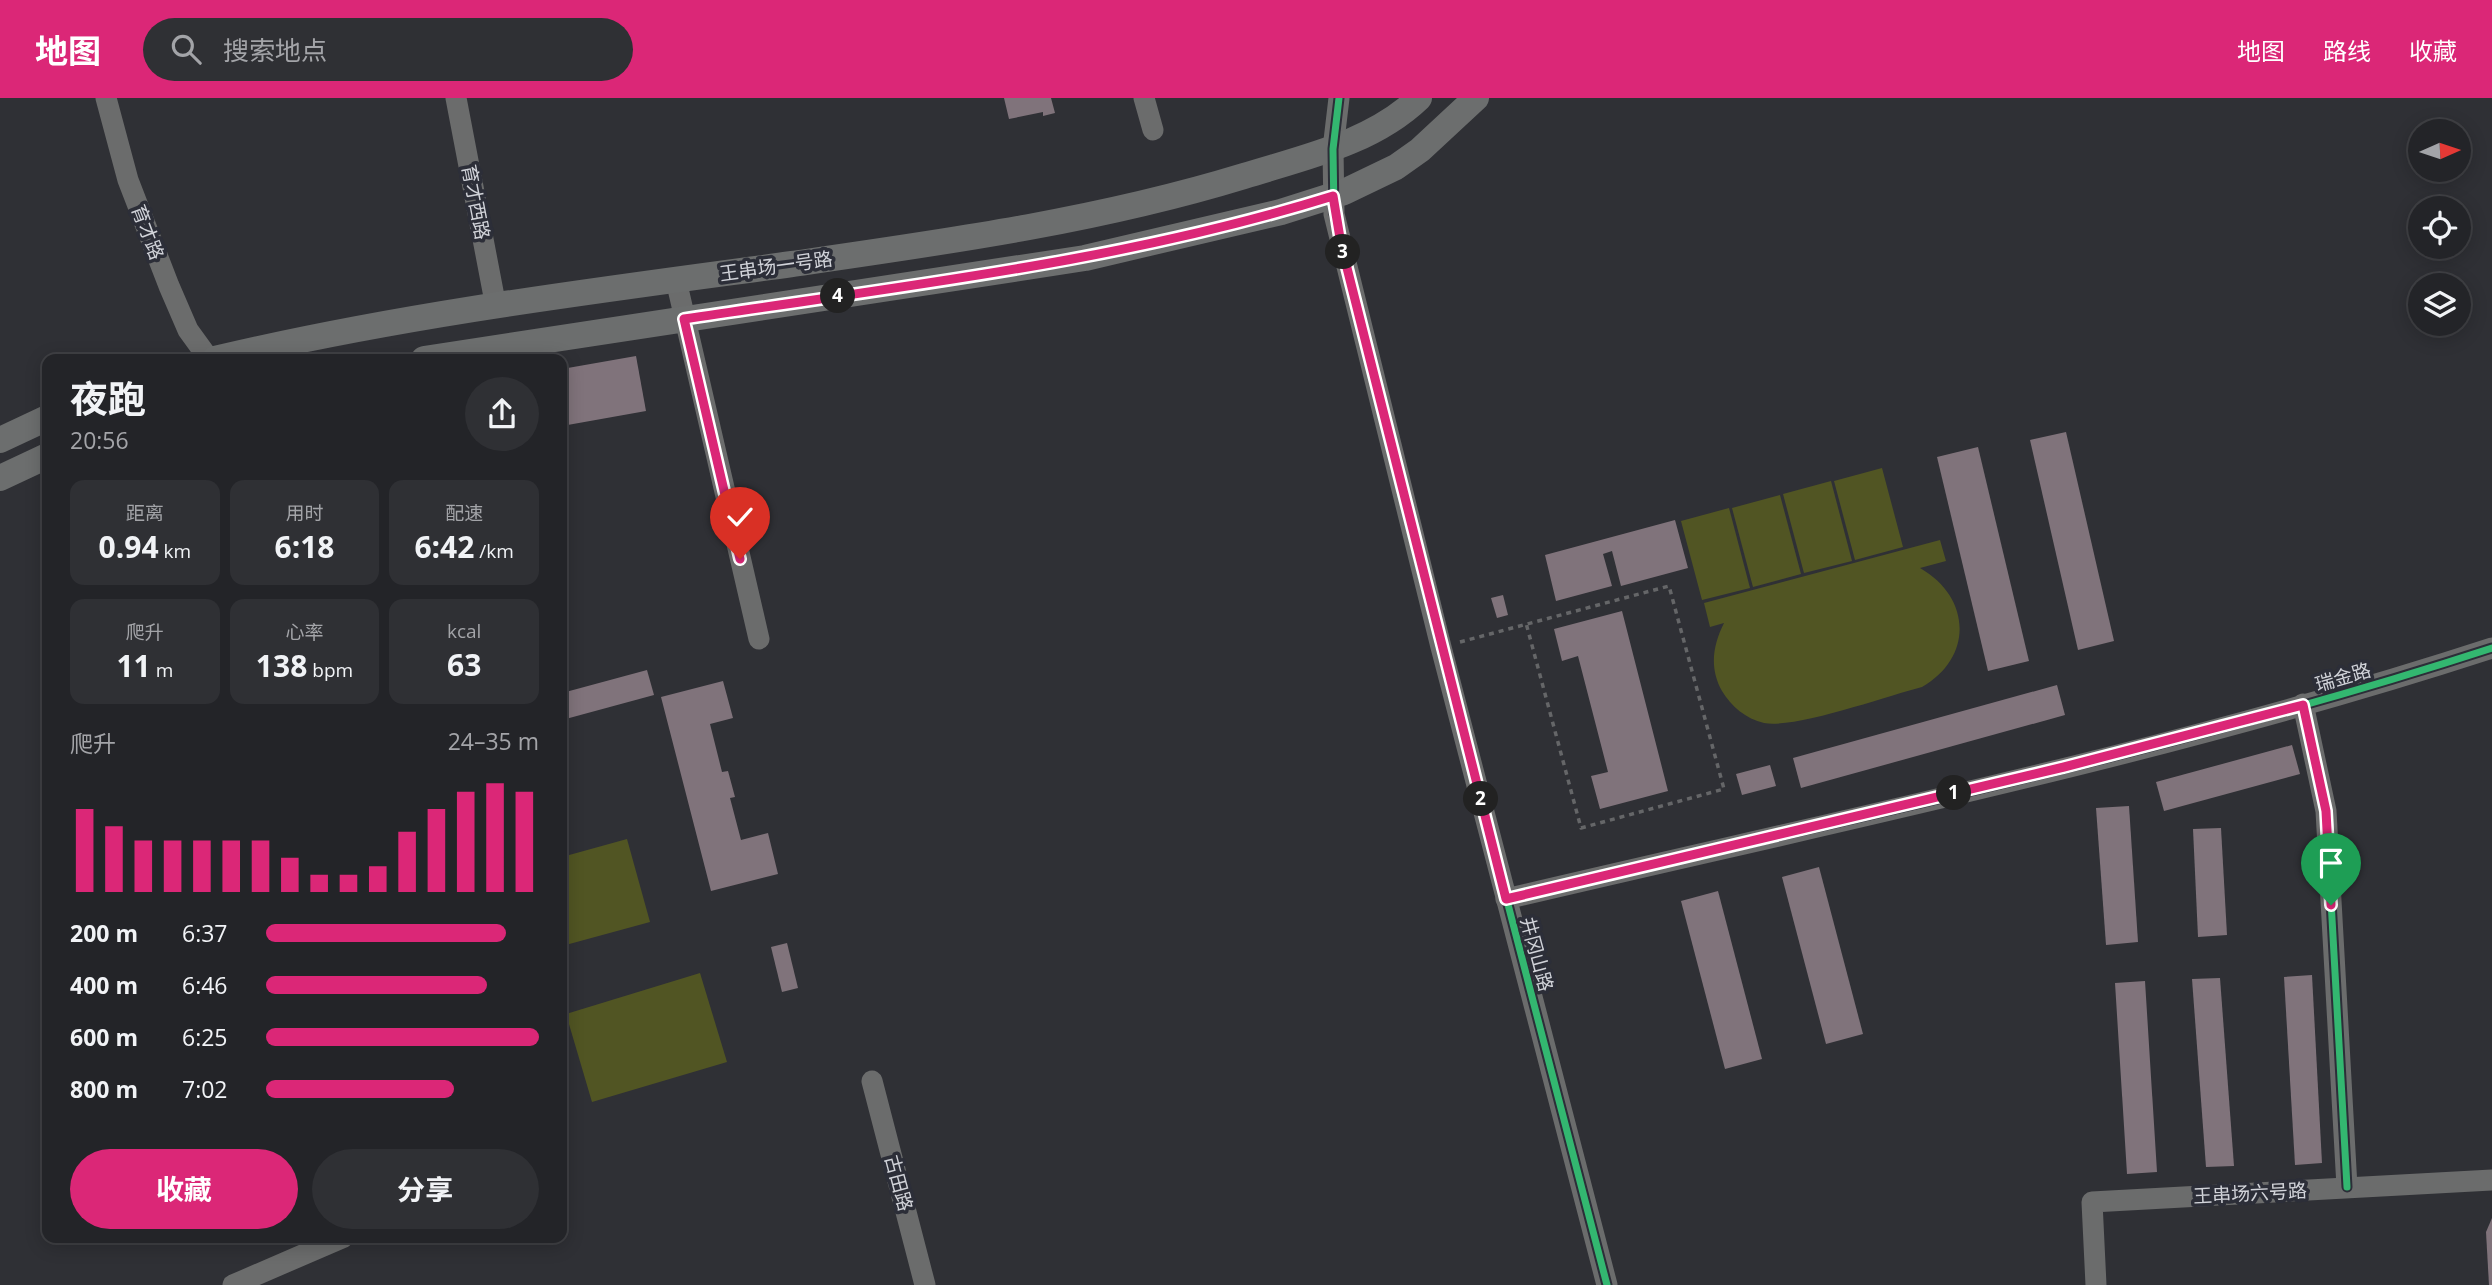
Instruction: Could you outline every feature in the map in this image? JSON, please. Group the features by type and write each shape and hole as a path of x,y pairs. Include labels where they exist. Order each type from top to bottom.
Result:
{"main road":[{"name":"王串场一号路","path":"456,354 1085,258 1282,212 1338,194 1396,167 1420,150 1475,98"},
{"name":"王串场一号路","path":"1262,170 1338,146 1372,131 1416,101"},
{"name":"王串场一号路","path":"235,354 300,338 496,307 971,239 1178,196 1338,146"},
{"path":"0,440 42,420"},
{"path":"0,478 42,458"}],"street":[{"name":"育才路","path":"106,98 128,180 169,286 188,330 205,354"},
{"name":"育才西路","path":"456,98 496,307"},
{"path":"1144,98 1153,130"},
{"name":"井冈山路","path":"1339,98 1338,194 1341,244 1615,1285"},
{"name":"井冈山路","path":"1338,146 1348,98"},
{"name":"井冈山路","path":"1338,194 1345,211 1389,403 1451,644 1606,1285"},
{"path":"676,280 759,639"},
{"name":"瑞金路","path":"1511,898 2064,767 2303,705 2492,648"},
{"path":"2303,705 2326,811 2347,1187"},
{"name":"古田路","path":"872,1081 925,1285"},
{"name":"王串场六号路","path":"2096,1285 2092,1202 2492,1180"},
{"path":"233,1285 330,1243"}],"path":[{"path":"1451,644 1526,623 1669,586 1724,789 1581,828 1526,623"}],"green space":[{"path":"1882,468 1903,547 1855,560 1834,481"},
{"path":"1831,481 1852,561 1804,573 1783,494"},
{"path":"1780,495 1801,574 1753,587 1732,508"},
{"path":"1729,508 1750,588 1702,600 1681,521"},
{"path":"1940,540 1946,561 1920,568 1937,580 1957,610 1960,627 1958,644 1951,660 1922,687 1842,711 1778,724 1751,718 1734,707 1726,697 1715,674 1714,665 1715,648 1724,623 1710,627 1704,603"},
{"path":"627,839 650,922 567,945 567,856"},
{"path":"700,973 727,1062 592,1102 567,1014"}],"building":[{"path":"1004,98 1051,98 1055,113 1043,116 1043,112 1009,119"},
{"path":"636,356 646,411 567,425 567,368"},
{"path":"2066,432 2114,641 2078,650 2030,440"},
{"path":"1978,447 2029,661 1988,671 1937,457"},
{"path":"1675,520 1688,568 1621,586 1612,551 1603,554 1612,586 1556,601 1545,555"},
{"path":"1503,595 1508,615 1497,618 1491,598"},
{"path":"1622,611 1668,791 1600,809 1591,776 1608,772 1578,656 1562,661 1554,629"},
{"path":"647,670 654,695 567,719 567,692"},
{"path":"723,681 733,718 710,724 722,772 728,771 735,797 730,798 741,840 768,833 778,874 711,891 661,697"},
{"path":"2057,685 2065,715 1801,788 1793,758"},
{"path":"2292,745 2300,774 2164,811 2156,782"},
{"path":"1770,765 1776,786 1742,795 1736,774"},
{"path":"2129,806 2138,942 2106,945 2096,808"},
{"path":"2221,828 2227,935 2198,937 2193,829"},
{"path":"1819,867 1863,1034 1826,1044 1782,877"},
{"path":"1718,891 1762,1059 1725,1069 1681,901"},
{"path":"787,943 798,988 782,992 771,947"},
{"path":"2312,975 2322,1163 2295,1165 2284,977"},
{"path":"2220,978 2234,1166 2206,1167 2192,979"},
{"path":"2145,981 2157,1172 2127,1174 2115,983"},
{"path":"2492,1218 2492,1285 2489,1285 2486,1232"}],"cycle path":[{"path":"1339,98 1333,149 1334,214 1441,647 1607,1285"},
{"path":"1506,899 2126,753 2371,686 2492,648"},
{"path":"2303,704 2326,811 2347,1187"}],"route":[{"path":"740,559 684,319 1085,258 1282,212 1333,196 1341,244 1506,899 2064,767 2303,705 2326,811 2331,905"}]}
